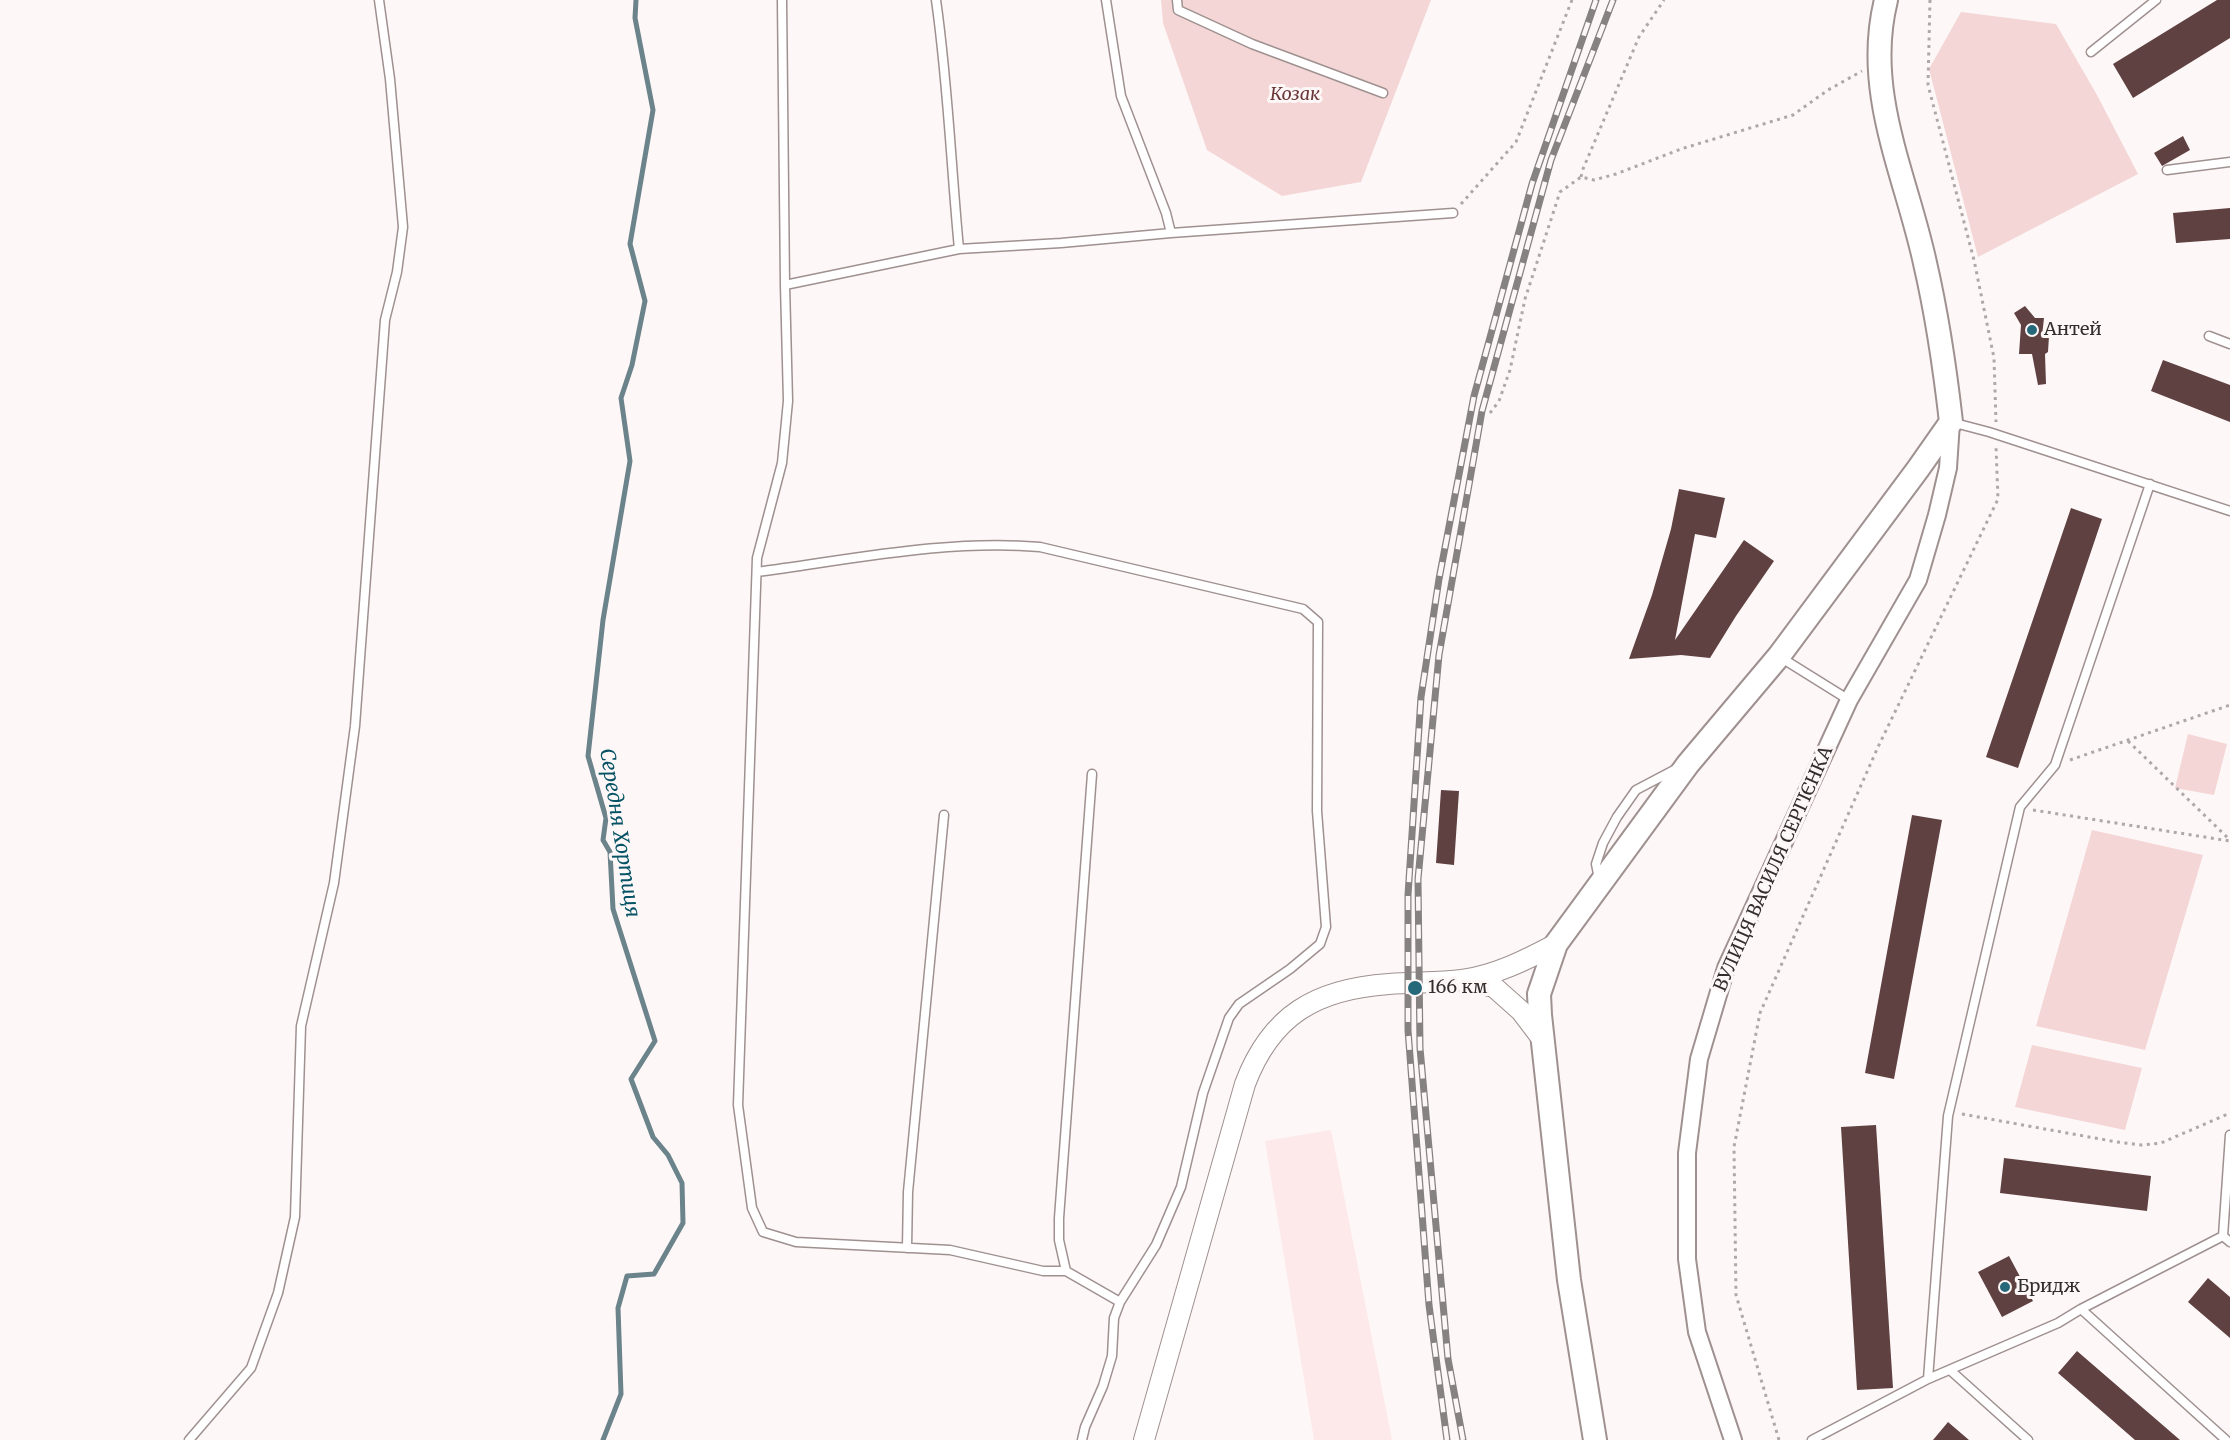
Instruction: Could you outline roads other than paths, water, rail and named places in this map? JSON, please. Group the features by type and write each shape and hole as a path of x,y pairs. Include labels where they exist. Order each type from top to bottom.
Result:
{"main road":[{"name":"ВУЛИЦЯ ВАСИЛЯ СЕРГІЄНКА","path":"1886,0 1880,22 1879,80 1897,164 1925,262 1951,422"},
{"path":"1595,1440 1569,1280 1539,994 1556,944 1689,764 1779,656 1951,422"}],"street":[{"name":"ВУЛИЦЯ ВАСИЛЯ СЕРГІЄНКА","path":"1733,1440 1697,1332 1687,1258 1687,1153 1699,1059 1726,968 1849,700 1918,580 1937,515 1947,468 1951,422"},
{"path":"1144,1440 1245,1084 1252,1064 1264,1043 1288,1017 1325,995 1385,984 1463,980 1516,965 1556,944"},
{"path":"1463,980 1494,987 1521,1011 1543,1040"}],"lane":[{"path":"189,1440 251,1368 278,1293 295,1217 301,1026 334,883 355,726 385,320 397,272 403,227 390,79 379,0"},
{"path":"782,0 788,401 782,463 757,558 738,1105 752,1208 764,1232 796,1242 950,1250 1043,1271 1066,1271 1120,1302"},
{"path":"936,0 946,73 951,171 959,249"},
{"path":"1106,0 1121,96 1166,213 1171,232"},
{"path":"1177,0 1179,10 1242,39 1383,93"},
{"path":"2091,52 2156,0"},
{"path":"2167,170 2230,162"},
{"path":"785,285 959,249 1453,213"},
{"path":"2209,336 2230,345"},
{"path":"1951,422 1996,434 2230,510"},
{"path":"1928,1379 1949,1111 2020,807 2055,765 2150,484"},
{"path":"757,572 939,548 1004,544 1040,547 1303,609 1318,622 1317,811 1326,927 1320,944 1290,969 1239,1004 1229,1018 1203,1093 1181,1187 1156,1245 1120,1302 1114,1318 1112,1356 1082,1440"},
{"path":"1779,656 1849,700"},
{"path":"1066,1271 1059,1240 1059,1218 1092,774"},
{"path":"907,1248 909,1191 944,815"},
{"path":"1812,1440 1928,1379 2058,1323 2080,1309 2226,1239 2230,1135"},
{"path":"2080,1309 2226,1440"},
{"path":"1950,1370 2028,1440"}],"waterway":[{"name":"Середня Хортиця","path":"603,1440 621,1394 618,1308 627,1276 654,1274 683,1223 682,1183 668,1155 653,1137 631,1079 655,1041 613,909 610,852 603,840 606,818 588,756 603,620 630,461 621,398 632,365 645,301 630,244 653,110 635,18 636,0"}],"railway":[{"path":"1447,1440 1429,1305 1408,1030 1408,895 1421,697 1439,579 1474,396 1532,184 1596,0"},
{"path":"1463,1440 1448,1359 1420,1048 1418,879 1439,655 1482,411 1551,160 1613,0"}],"place":[{"name":"Антей","path":"2032,330"},
{"name":"166 км","path":"1415,988"},
{"name":"Бридж","path":"2005,1287"}],"park label":[{"name":"Козак","path":"1295,95"}]}
